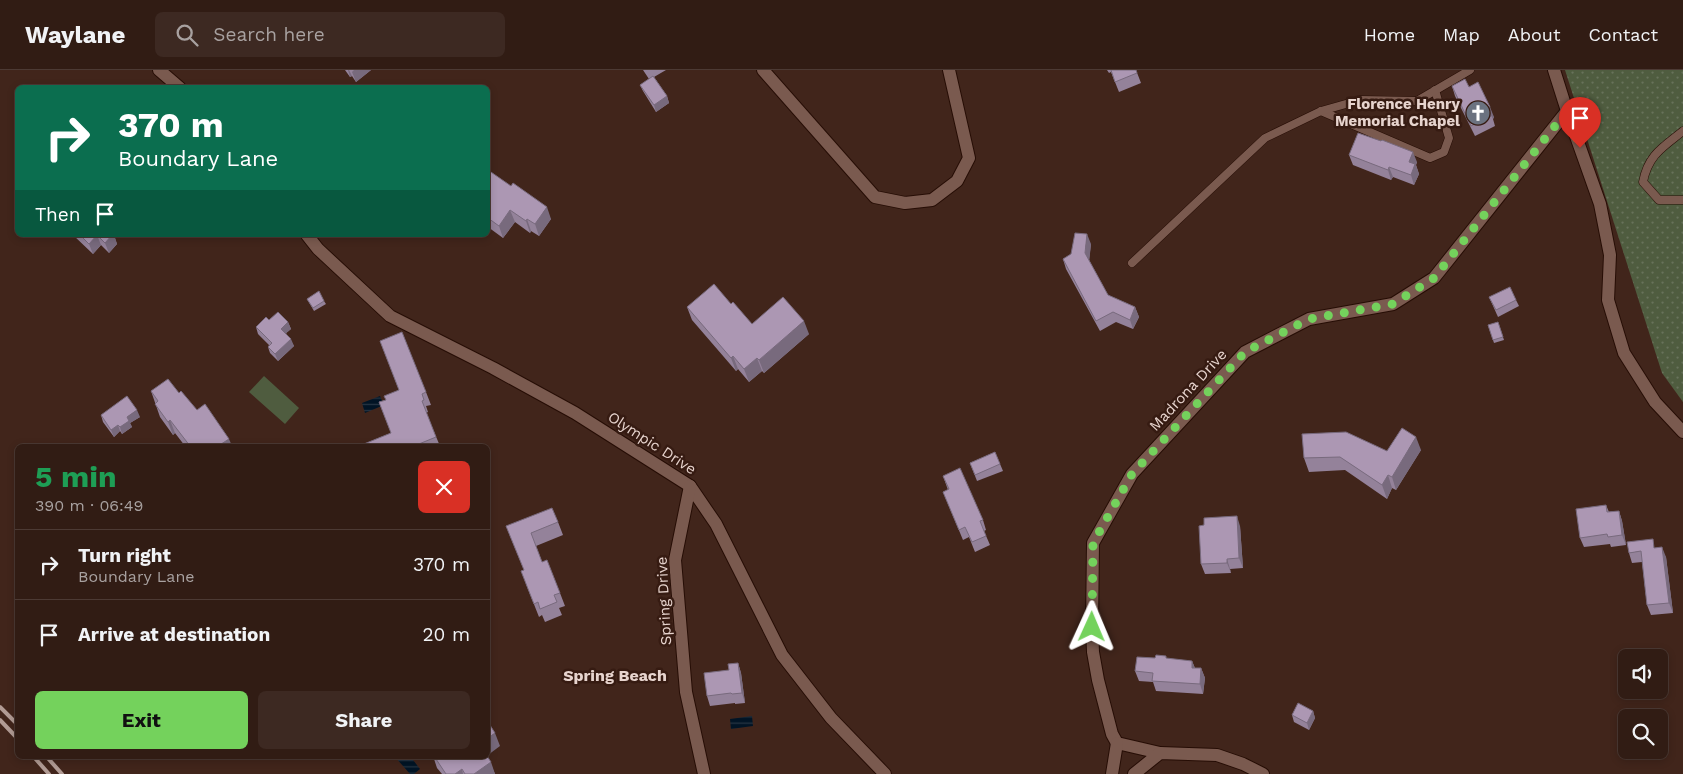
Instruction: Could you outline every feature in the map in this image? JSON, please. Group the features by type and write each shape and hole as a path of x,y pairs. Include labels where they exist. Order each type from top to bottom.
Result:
{"street":[{"path":"159,70 176,85"},
{"path":"762,70 875,196 905,203 932,200 957,181 969,158 949,70"},
{"path":"1554,70 1600,204 1610,255 1608,300 1624,354 1655,402 1683,432"},
{"name":"Madrona Drive","path":"1117,743 1112,734 1093,652 1093,543 1132,474 1245,352 1309,319 1393,304 1434,278 1567,111"},
{"name":"Olympic Drive","path":"309,237 318,249 390,316 493,368 575,413 690,486 716,524 782,655 830,718 885,774"},
{"name":"Spring Drive","path":"690,486 675,560 686,692 704,774"},
{"path":"1112,774 1117,743 1160,753 1217,755 1243,764 1263,774"},
{"path":"1134,774 1160,753"}],"lane":[{"path":"1132,263 1264,138 1321,111 1360,100 1417,101 1470,70"},
{"path":"1321,111 1430,158 1444,152 1449,138 1435,90"},
{"path":"1683,131 1655,154 1646,168 1643,182 1658,200 1683,200"}],"green space":[{"path":"1565,70 1683,70 1683,402 1662,373"},
{"path":"264,376 299,408 285,424 249,392"}],"water":[{"path":"380,396 384,405 365,413 362,403"},
{"path":"752,716 753,726 731,729 730,719"},
{"path":"397,759 412,759 420,769 414,774 410,774"}],"building":[{"path":"1111,70 1136,70 1137,73 1115,82"},
{"path":"653,76 667,96 654,105 640,85"},
{"name":"Florence Henry Memorial Chapel","path":"1465,79 1469,87 1478,82 1490,107 1488,110 1491,116 1471,126 1452,86"},
{"path":"1358,133 1413,152 1409,162 1415,164 1411,175 1389,167 1388,170 1349,155"},
{"path":"490,171 511,186 513,183 547,207 535,224 527,219 526,221 510,210 499,226 490,219"},
{"path":"1075,233 1087,234 1085,253 1108,295 1135,307 1130,320 1113,312 1096,321 1063,259 1071,254"},
{"path":"82,237 95,237 89,244"},
{"path":"99,237 110,237 105,243"},
{"path":"714,284 752,324 783,297 804,321 759,360 757,358 744,369 733,356 731,358 687,307"},
{"path":"1510,287 1516,300 1496,310 1489,297"},
{"path":"319,291 324,301 313,308 307,299"},
{"path":"278,312 288,322 281,329 291,339 275,354 268,347 272,343 256,327 266,317 269,320"},
{"path":"1498,322 1503,337 1493,340 1488,325"},
{"path":"402,332 426,392 422,394 424,400 422,401 436,437 419,444 364,444 391,433 379,402 386,400 384,396 399,390 380,341"},
{"path":"168,379 179,393 181,391 197,410 205,404 229,439 221,444 188,444 170,420 168,422 155,404 158,401 151,391"},
{"path":"127,396 137,410 127,417 129,421 111,430 101,415"},
{"path":"1402,428 1416,437 1392,477 1388,475 1382,485 1340,457 1304,458 1302,434 1346,432 1387,451"},
{"path":"995,452 1000,464 975,475 970,463"},
{"path":"960,468 983,520 980,521 986,536 972,542 965,527 959,530 943,492 949,489 943,476"},
{"path":"1606,505 1607,512 1619,511 1622,535 1608,537 1607,534 1580,538 1576,509"},
{"path":"552,508 558,522 531,533 542,562 547,560 560,593 554,595 557,602 540,609 538,602 534,604 521,571 524,570 506,526"},
{"path":"1237,516 1239,558 1227,559 1227,563 1201,564 1199,526 1204,525 1204,518"},
{"path":"1653,539 1654,548 1662,547 1669,603 1647,605 1641,551 1629,553 1627,542"},
{"path":"1156,655 1192,661 1192,668 1201,668 1200,684 1152,681 1153,673 1135,671 1137,657 1155,658"},
{"path":"738,663 742,693 707,696 704,673 729,670 728,664"},
{"path":"1298,703 1313,711 1307,723 1292,715"},
{"path":"490,725 495,733 490,737"},
{"path":"436,759 489,759 491,762 474,774 465,774 462,769 455,774 446,774"}],"railway":[{"path":"0,707 15,722"},
{"path":"0,720 15,736"},
{"path":"36,759 49,774"},
{"path":"49,759 62,774"}],"place":[{"name":"Florence Henry Memorial Chapel","path":"1478,113"}],"district":[{"name":"Spring Beach","path":"615,675"}],"route":[{"path":"1092,627 1093,543 1132,474 1245,352 1309,319 1393,304 1434,278 1567,111 1580,148"}]}
